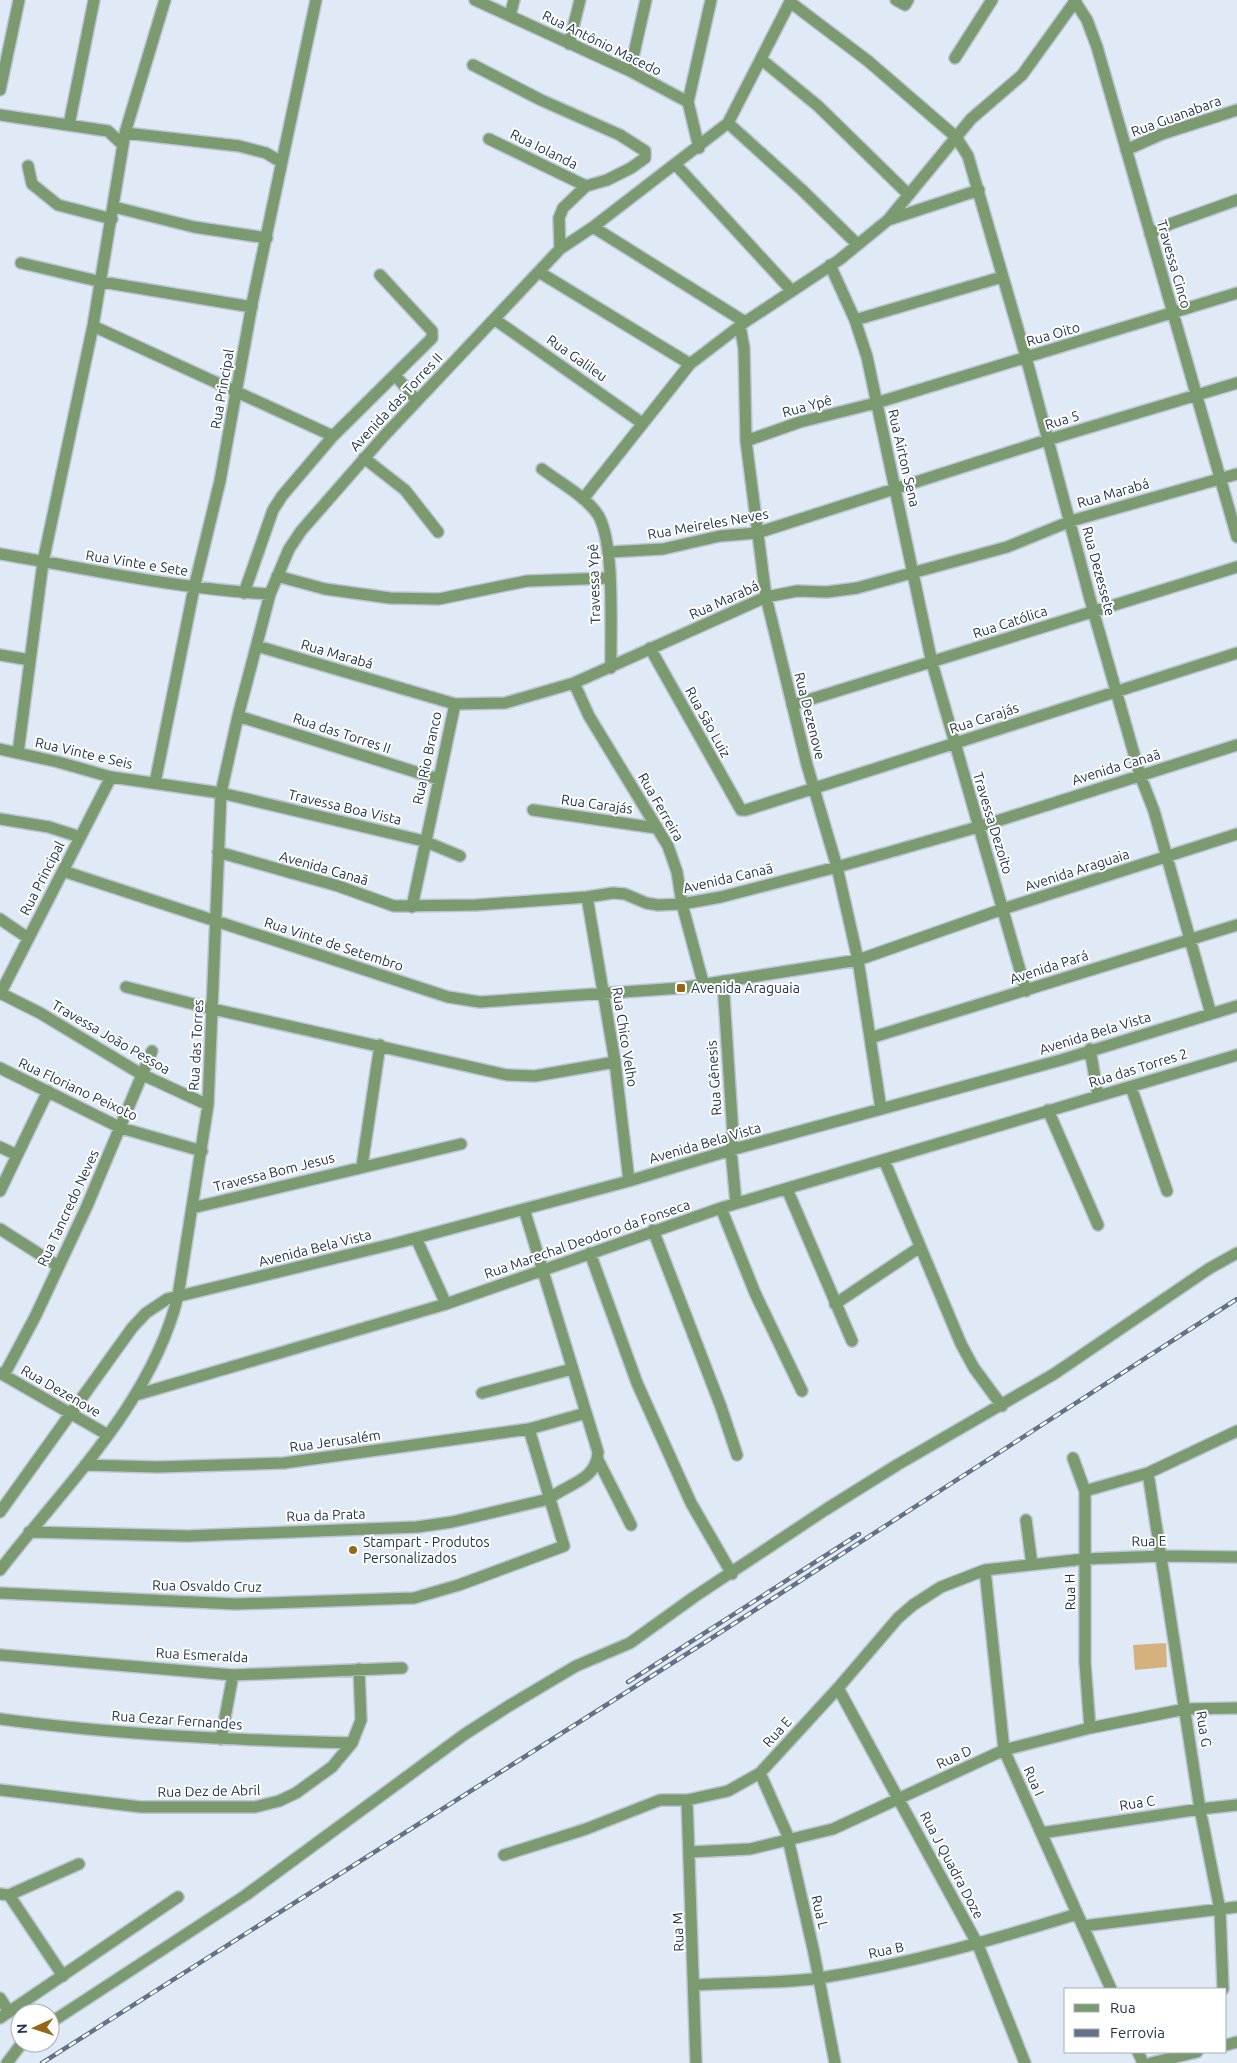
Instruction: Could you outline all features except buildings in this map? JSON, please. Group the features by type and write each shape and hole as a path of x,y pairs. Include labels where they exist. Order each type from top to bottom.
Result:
{"street":[{"path":"0,90 19,0"},
{"path":"69,125 94,0"},
{"path":"18,753 43,562 102,282 124,139 165,0"},
{"name":"Rua Principal","path":"154,783 194,588 220,481 238,393 252,307 316,0"},
{"name":"Rua Antônio Macedo","path":"475,0 630,71 688,102"},
{"path":"510,16 514,0"},
{"path":"569,44 580,0"},
{"path":"630,71 646,0"},
{"path":"699,148 688,102 711,0"},
{"path":"896,0 905,5 908,0"},
{"path":"955,58 992,0"},
{"path":"583,499 690,364 791,290 830,265 888,220 956,137 980,111 1022,75 1075,0"},
{"name":"Travessa Cinco","path":"1075,0 1087,20 1096,48 1172,312 1198,395 1237,537"},
{"path":"790,1 762,60 728,123 801,189 857,244"},
{"name":"Rua Dezessete","path":"790,1 868,61 956,137 968,156 1026,357 1116,692 1140,775 1154,811 1211,1014"},
{"path":"762,60 818,106 909,195"},
{"path":"473,65 541,100 620,135 645,151 645,158 632,168 586,186 560,214 560,249"},
{"name":"Rua Guanabara","path":"1126,150 1162,134 1237,110"},
{"path":"0,115 108,131 124,139 239,146 266,153 281,162"},
{"name":"Avenida das Torres II","path":"221,793 238,716 270,594 277,576 301,531 384,436 560,249 592,228 699,148 728,123"},
{"name":"Rua Iolanda","path":"489,139 586,186"},
{"path":"676,165 791,290"},
{"path":"28,166 32,184 58,205 267,238"},
{"path":"888,220 979,190"},
{"path":"1150,234 1170,224 1237,200"},
{"path":"592,228 743,324"},
{"path":"21,263 102,282 252,307"},
{"name":"Rua Airton Sena","path":"830,265 855,320 867,357 932,663"},
{"path":"539,272 690,364"},
{"path":"244,593 273,510 282,496 333,436 432,338 432,331 380,275"},
{"path":"855,320 1002,277"},
{"name":"Rua Oito","path":"876,403 1237,293"},
{"name":"Rua Galileu","path":"494,319 642,423"},
{"name":"Rua Dezenove","path":"743,324 746,441 766,597 792,706 837,867 858,960 881,1109"},
{"path":"93,326 333,436"},
{"path":"395,375 417,401"},
{"name":"Rua 5","path":"896,488 1237,383"},
{"name":"Rua Ypê","path":"746,441 800,422 876,403"},
{"path":"364,458 405,490 438,532"},
{"name":"Travessa Ypê","path":"542,469 583,499 596,512 603,523 610,552 611,668"},
{"name":"Rua Marabá","path":"257,646 455,704 505,703 574,683 611,668 650,648 766,597 797,591 840,591 1007,547 1070,521 1237,474"},
{"name":"Rua Meireles Neves","path":"610,552 663,549 720,536 757,533 896,488"},
{"name":"Rua Vinte e Sete","path":"0,554 194,588 270,594"},
{"name":"Rua Católica","path":"792,706 1007,640 1093,610 1237,567"},
{"path":"277,576 325,589 390,598 439,599 527,581 609,578"},
{"name":"Rua São Luiz","path":"650,648 741,810"},
{"name":"Rua Carajás","path":"741,810 760,807 953,743 1237,653"},
{"path":"0,655 30,660"},
{"name":"Travessa Dezoito","path":"932,663 953,743 1026,991"},
{"name":"Rua Ferreira","path":"574,683 589,716 668,846 677,872 682,904 704,986"},
{"name":"Rua Rio Branco","path":"412,908 424,841 455,704"},
{"name":"Rua das Torres II","path":"238,716 438,779"},
{"name":"Avenida Canaã","path":"218,852 338,886 394,906 412,908 625,894 646,903 658,905 682,904 721,897 837,867 978,827 1237,745"},
{"name":"Rua Vinte e Seis","path":"0,749 111,777 221,793"},
{"name":"Rua Principal","path":"0,993 111,777"},
{"name":"Travessa Boa Vista","path":"221,793 424,841 460,856"},
{"name":"Rua das Torres","path":"0,1570 85,1465 136,1395 154,1365 173,1318 208,1106 221,793"},
{"name":"Rua Carajás","path":"533,810 656,828"},
{"path":"0,819 49,827 80,837"},
{"name":"Avenida Araguaia","path":"603,994 704,986 723,981 858,960 1003,909 1237,834"},
{"name":"Rua Vinte de Setembro","path":"63,871 448,997 480,1002 603,994"},
{"name":"Rua Chico Velho","path":"587,897 615,1062 629,1181"},
{"path":"0,918 28,938"},
{"name":"Avenida Pará","path":"870,1038 1237,925"},
{"name":"Rua Gênesis","path":"723,981 733,1135 731,1150 736,1203"},
{"path":"126,987 213,1009 514,1076 535,1076 615,1062"},
{"name":"Travessa João Pessoa","path":"0,993 40,1013 141,1074 208,1106"},
{"name":"Avenida Bela Vista","path":"0,1512 132,1328 158,1303 178,1296 416,1238 629,1181 731,1150 1061,1060 1090,1049 1237,1006"},
{"path":"362,1166 380,1045"},
{"path":"1090,1049 1098,1096"},
{"name":"Rua Tancredo Neves","path":"2,1374 35,1317 121,1128 141,1074 152,1051"},
{"name":"Rua das Torres 2","path":"1048,1110 1237,1055"},
{"name":"Rua Floriano Peixoto","path":"0,1068 121,1128 202,1151"},
{"path":"1131,1087 1167,1191"},
{"path":"0,1191 48,1091"},
{"path":"1048,1110 1098,1225"},
{"name":"Rua Marechal Deodoro da Fonseca","path":"136,1395 446,1304 653,1230 736,1203 787,1190 1048,1110"},
{"name":"Travessa Bom Jesus","path":"192,1208 362,1166 461,1144"},
{"path":"0,1147 17,1155"},
{"path":"884,1160 961,1344 974,1368 1002,1406"},
{"path":"787,1190 852,1341"},
{"path":"721,1208 755,1293 802,1391"},
{"path":"524,1209 598,1456 631,1525"},
{"path":"0,1229 58,1266"},
{"path":"653,1230 721,1407 737,1455"},
{"path":"416,1238 446,1304"},
{"path":"835,1304 920,1247"},
{"path":"590,1253 641,1391 691,1502 732,1574"},
{"path":"60,2016 246,1895 465,1734 576,1666 630,1643 897,1465 1002,1406 1054,1374 1210,1268 1237,1253"},
{"path":"482,1393 572,1369"},
{"name":"Rua Dezenove","path":"2,1374 108,1435"},
{"name":"Rua Jerusalém","path":"85,1465 158,1467 284,1463 529,1428 586,1413"},
{"path":"529,1428 549,1499"},
{"path":"1085,1491 1148,1473 1237,1431"},
{"name":"Rua da Prata","path":"29,1532 188,1536 417,1527 452,1522 549,1499 556,1493 582,1480 598,1456"},
{"name":"Rua H","path":"1073,1458 1085,1491 1085,1663 1090,1728"},
{"name":"Rua G","path":"1148,1473 1163,1556 1200,1809 1220,1910 1223,1988"},
{"name":"Rua Osvaldo Cruz","path":"0,1593 236,1604 414,1598 459,1586 562,1548 565,1545 563,1537 549,1499"},
{"path":"1026,1520 1032,1565"},
{"name":"Rua E","path":"504,1855 586,1829 660,1800 687,1800 728,1791 760,1773 912,1605 941,1587 985,1570 1084,1558 1237,1557"},
{"name":"Rua I","path":"985,1570 1004,1750 1111,1988"},
{"name":"Rua Esmeralda","path":"0,1655 233,1674 359,1668 402,1668"},
{"name":"Rua Dez de Abril","path":"0,1790 142,1807 254,1807 280,1801 296,1793 332,1767 352,1743 361,1720 359,1668"},
{"path":"221,1739 233,1674"},
{"name":"Rua J Quadra Doze","path":"838,1688 978,1944 1025,2063"},
{"name":"Rua D","path":"690,1852 750,1849 788,1842 833,1829 1004,1750 1090,1728 1186,1709 1237,1708"},
{"name":"Rua Cezar Fernandes","path":"0,1719 63,1728 221,1739 352,1743"},
{"name":"Rua L","path":"760,1773 788,1842 814,1953 835,2063"},
{"name":"Rua M","path":"687,1800 695,1985 696,2063"},
{"name":"Rua C","path":"1041,1834 1200,1809 1237,1806"},
{"path":"63,1976 4,1895 79,1864"},
{"path":"0,1998 5,2015 178,1897"},
{"path":"1082,1926 1237,1907"},
{"name":"Rua B","path":"695,1985 818,1978 874,1968 978,1944 1077,1914"},
{"path":"1151,2063 1192,2053"}],"shaded area":[{"path":"1166,1643 1167,1667 1135,1670 1133,1645"}],"railway":[{"path":"42,2063 707,1641 1237,1299"},
{"path":"628,1682 859,1534"}],"place":[{"name":"Avenida Araguaia","path":"681,988"},
{"name":"Stampart - Produtos Personalizados","path":"353,1550"}]}
